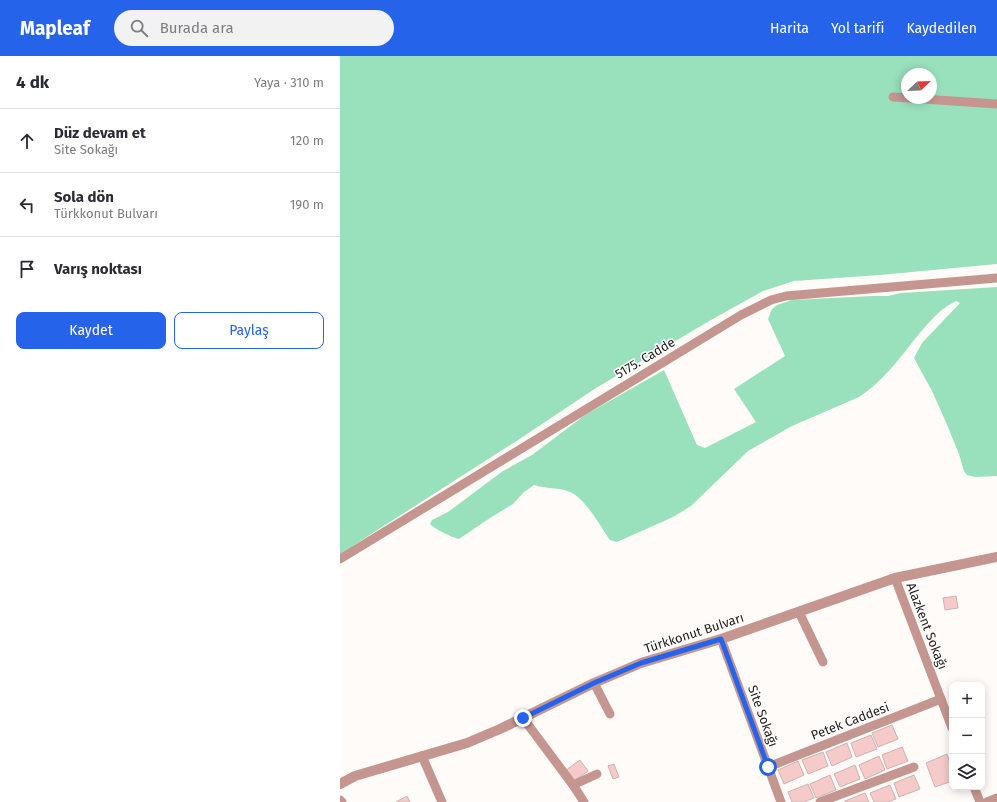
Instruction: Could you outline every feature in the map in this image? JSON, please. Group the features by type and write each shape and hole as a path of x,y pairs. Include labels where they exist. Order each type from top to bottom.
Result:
{"street":[{"path":"892,97 997,104"},
{"name":"5175. Cadde","path":"340,559 734,319 767,301 786,296 997,278"},
{"name":"Türkkonut Bulvarı","path":"340,784 355,776 467,743 523,718 594,683 641,663 721,639 895,578 997,557"},
{"name":"Alazkent Sokağı","path":"895,578 949,720"},
{"path":"799,612 823,662"},
{"name":"Site Sokağı","path":"721,639 781,802"},
{"path":"594,683 610,714"},
{"name":"Petek Caddesi","path":"768,767 941,699"},
{"path":"523,718 584,802"},
{"path":"422,756 442,802"},
{"path":"820,802 914,767"},
{"path":"573,785 597,774"},
{"path":"975,790 980,802"},
{"path":"987,802 997,798"}],"green space":[{"path":"340,56 997,56 997,264 794,281 763,291 596,388 340,554"},
{"path":"997,287 997,476 975,477 967,475 964,471 959,454 945,420 932,391 914,358 922,343 960,303 956,301 945,307 932,320 892,368 868,391 859,397 792,426 748,451 691,506 673,517 617,542 610,540 582,500 576,495 566,490 534,485 524,492 513,504 459,539 443,533 430,524 432,520 448,512 503,471 532,455 585,415 664,370 697,445 705,448 756,422 734,389 785,356 768,319 772,309 777,305 792,300 888,296 901,293"}],"building":[{"path":"956,596 958,608 945,610 943,598"},
{"path":"892,725 898,739 878,747 872,733"},
{"path":"871,735 877,749 856,757 851,743"},
{"path":"847,743 852,757 832,766 826,752"},
{"path":"902,747 908,761 887,769 882,755"},
{"path":"823,752 828,766 808,774 802,760"},
{"path":"947,754 949,760 949,782 935,787 926,763"},
{"path":"879,756 885,770 865,779 859,765"},
{"path":"580,760 588,771 574,781 566,770"},
{"path":"798,761 804,775 784,784 778,770"},
{"path":"614,764 619,777 613,779 608,766"},
{"path":"855,765 860,779 840,787 834,774"},
{"path":"830,775 836,790 816,798 810,784"},
{"path":"914,775 920,789 899,797 894,783"},
{"path":"808,784 814,798 804,802 792,802 788,792"},
{"path":"890,785 896,799 888,802 874,802 870,793"},
{"path":"865,793 869,802 845,802 845,801"},
{"path":"407,796 410,802 396,802"}],"route":[{"path":"523,718 594,683 641,663 721,639 768,767"}]}
